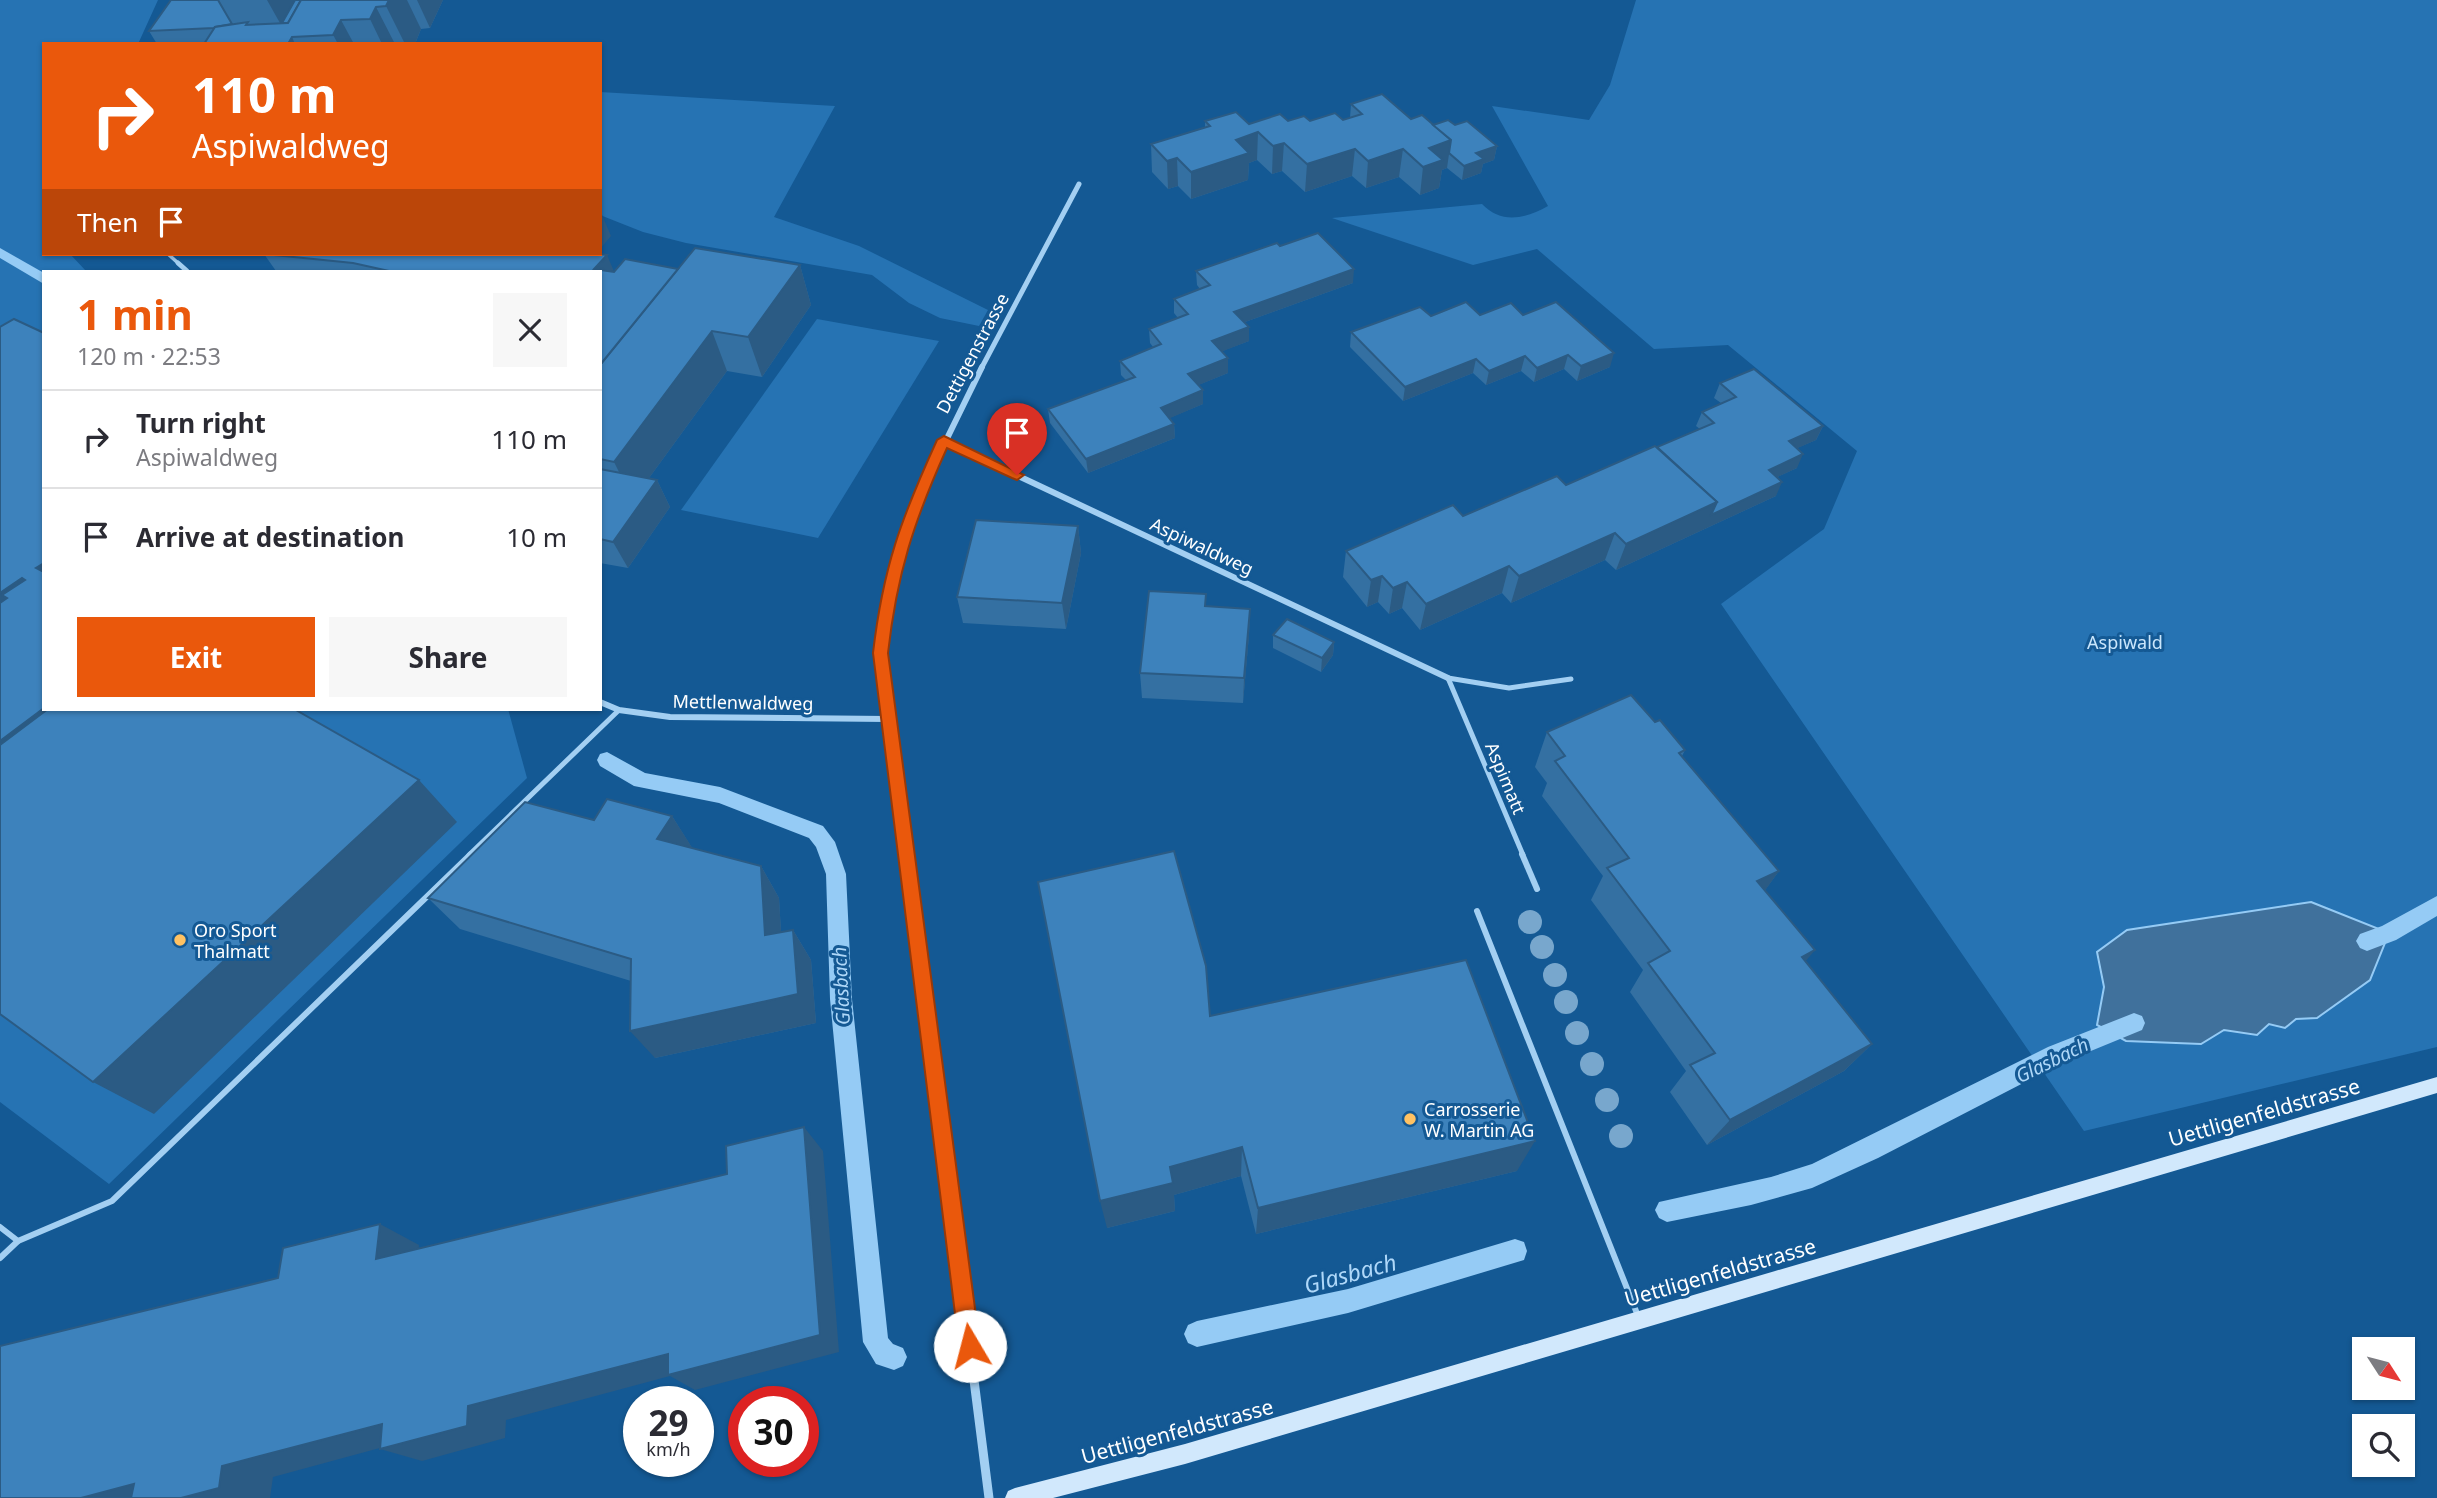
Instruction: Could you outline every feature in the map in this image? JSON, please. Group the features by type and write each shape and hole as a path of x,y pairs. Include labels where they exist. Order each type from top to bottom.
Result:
{"main road":[{"name":"Uettligenfeldstrasse","path":"1015,1498 1185,1454 2437,1085"}],"street":[{"name":"Dettigenstrasse","path":"989,1498 887,719 881,653 887,595 911,512 944,440 1080,184"},
{"path":"178,263 186,270"},
{"name":"Aspiwaldweg","path":"944,440 1448,678"},
{"name":"Mettlenwaldweg","path":"602,703 619,710 670,718 887,719"}],"lane":[{"path":"170,256 178,263"},
{"path":"1448,678 1489,688 1517,690 1571,679"},
{"name":"Aspimatt","path":"1448,678 1537,889"},
{"path":"0,1258 18,1241 112,1201 619,710"},
{"path":"1477,911 1639,1319"},
{"path":"0,1227 18,1241"}],"green space":[{"path":"0,0 158,0 139,42 42,42 42,256 72,256 85,270 42,270 42,362 0,389"},
{"name":"Aspiwald","path":"1636,0 2437,0 2437,1047 2084,1131 1721,604 1824,529 1857,451 1728,345 1654,349 1537,249 1473,265 1332,218 1482,204 1497,215 1513,217 1531,214 1548,206 1492,106 1589,120 1610,85"},
{"path":"602,92 835,106 774,217 859,246 988,310 979,326 940,318 909,303 872,275 686,243 643,232 602,216"},
{"path":"817,319 939,341 818,538 681,510"},
{"name":"Oro Sport Thalmatt","path":"0,401 42,695 42,711 509,711 527,778 109,1184 0,1102"}],"shaded area":[{"path":"2311,902 2389,933 2370,980 2317,1018 2296,1019 2285,1028 2269,1024 2257,1035 2224,1030 2201,1044 2126,1041 2097,1025 2104,987 2097,952 2127,930"}],"building":[{"path":"171,0 218,0 232,24 214,28 149,31"},
{"path":"295,0 301,0 288,23 282,23"},
{"path":"301,0 389,0 386,6 376,7 370,19 341,20 333,35 292,37 289,42 205,42 215,27 248,22 246,25 288,23"},
{"path":"1382,94 1411,119 1422,115 1451,140 1429,148 1443,160 1423,167 1403,149 1368,161 1355,149 1307,164 1284,143 1273,146 1258,132 1236,140 1249,153 1191,172 1177,158 1167,161 1151,144 1210,126 1205,121 1236,112 1249,124 1280,114 1288,121 1304,116 1310,121 1335,113 1343,120 1362,114 1351,104"},
{"path":"1448,120 1455,125 1467,121 1497,146 1476,153 1484,159 1464,166 1449,153 1451,140 1433,125"},
{"path":"1318,233 1354,269 1234,312 1249,327 1212,341 1228,358 1188,374 1203,390 1161,408 1174,424 1086,459 1048,409 1135,377 1120,361 1161,344 1149,329 1188,314 1174,299 1210,285 1196,271 1277,243 1280,246"},
{"path":"695,248 800,265 748,337 712,331 614,462 602,459 602,363"},
{"path":"607,255 594,269 601,270 384,270 353,263 284,256"},
{"path":"625,259 678,269 602,363 602,270 614,272"},
{"path":"1466,302 1480,315 1511,303 1523,315 1556,302 1614,353 1581,366 1568,355 1537,368 1525,356 1489,371 1476,359 1405,387 1351,332 1420,307 1431,316"},
{"path":"14,319 42,332 42,564 36,568 42,571 42,710 0,741 0,603 7,598 2,595 25,580 22,578 0,593 0,327"},
{"path":"1754,369 1823,426 1789,441 1803,454 1769,470 1782,482 1711,515 1717,502 1657,447 1714,423 1702,412 1736,397 1720,383"},
{"path":"1655,446 1717,502 1626,544 1615,533 1519,576 1509,566 1426,604 1407,582 1393,588 1382,576 1371,580 1346,551 1453,505 1463,516 1557,476 1566,485"},
{"path":"602,469 657,480 613,542 602,539"},
{"path":"976,520 1078,526 1062,603 957,597"},
{"path":"1149,591 1206,594 1205,606 1250,609 1244,678 1140,673"},
{"path":"1287,619 1334,642 1322,658 1273,635"},
{"path":"1631,695 1655,722 1660,720 1685,750 1679,753 1779,871 1757,881 1815,950 1802,957 1872,1044 1730,1120 1690,1065 1715,1053 1648,963 1670,951 1607,868 1629,858 1555,761 1565,756 1547,732"},
{"path":"45,711 298,711 419,780 93,1082 0,1014 0,745"},
{"path":"607,799 672,816 657,839 761,866 765,935 793,930 798,994 630,1031 631,959 428,898 525,802 594,820"},
{"path":"1174,851 1206,966 1210,1016 1466,960 1535,1141 1258,1208 1242,1147 1170,1167 1173,1183 1100,1201 1038,882"},
{"path":"804,1127 820,1335 668,1375 668,1354 468,1406 467,1426 380,1449 382,1424 222,1466 219,1488 181,1498 131,1498 134,1484 81,1498 0,1498 0,1346 278,1278 283,1248 380,1224 376,1259 727,1174 726,1146"}],"waterway":[{"name":"Glasbach","path":"0,252 42,279"},
{"name":"Glasbach","path":"607,760 641,780 720,795 816,832 825,842 836,874 841,999 876,1342 885,1355 894,1357"},
{"name":"Glasbach","path":"2367,941 2389,933 2437,905"},
{"name":"Glasbach","path":"1667,1210 1751,1194 1832,1168 2018,1073 2134,1023"},
{"name":"Glasbach","path":"1197,1334 1348,1301 1515,1251"}],"place":[{"name":"Oro Sport Thalmatt","path":"180,940"},
{"name":"Carrosserie W. Martin AG","path":"1410,1119"}],"route":[{"path":"970,1346 887,719 881,653 887,595 897,555 911,512 944,440 1017,475"}]}
